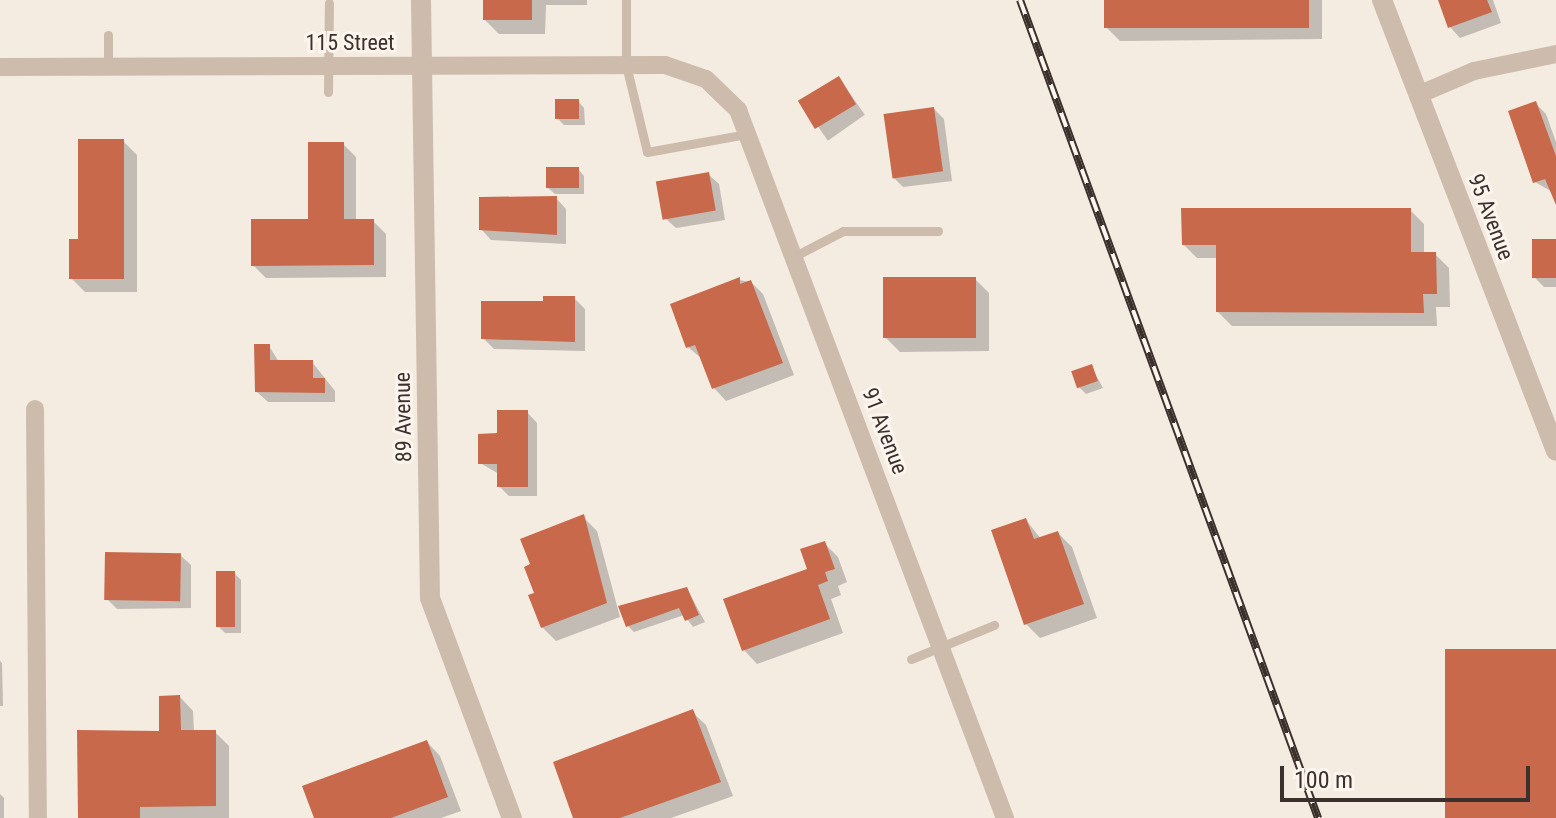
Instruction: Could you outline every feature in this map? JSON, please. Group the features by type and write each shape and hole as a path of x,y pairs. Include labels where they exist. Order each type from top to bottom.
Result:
{"street":[{"name":"89 Avenue","path":"421,0 430,598 512,818"},
{"name":"95 Avenue","path":"1382,0 1556,451"},
{"path":"1418,95 1474,71 1556,54"},
{"name":"115 Street","path":"0,67 665,65 699,76"},
{"name":"91 Avenue","path":"699,76 738,110 1005,818"},
{"path":"35,409 38,818"}],"lane":[{"path":"626,0 626,65 647,152 747,134"},
{"path":"328,92 329,3"},
{"path":"108,35 108,67"},
{"path":"793,257 843,231 938,231"},
{"path":"911,659 994,625"}],"building":[{"path":"483,0 532,0 532,20 483,20"},
{"path":"1104,0 1309,0 1309,28 1104,28"},
{"path":"1438,0 1487,0 1492,12 1448,28"},
{"path":"839,76 856,104 815,129 798,101"},
{"path":"555,99 579,99 579,119 555,119"},
{"path":"1536,101 1556,156 1556,205 1545,179 1533,183 1508,111"},
{"path":"934,107 943,171 893,178 883,114"},
{"path":"78,139 124,139 124,279 69,279 69,239 78,239"},
{"path":"308,142 344,142 344,219 374,219 374,265 251,266 251,219 308,219"},
{"path":"546,167 579,167 579,188 546,188"},
{"path":"709,172 716,210 663,220 656,181"},
{"path":"557,196 557,235 479,230 479,197"},
{"path":"1181,208 1411,208 1411,252 1436,252 1437,294 1423,294 1424,313 1216,312 1216,245 1182,245"},
{"path":"1532,239 1556,239 1556,278 1532,278"},
{"path":"740,277 740,284 751,280 783,363 712,389 695,345 686,348 670,304"},
{"path":"883,277 976,277 976,338 883,338"},
{"path":"543,296 575,296 575,342 481,339 481,301 543,301"},
{"path":"254,344 270,344 270,360 313,360 313,378 325,378 325,393 255,392"},
{"path":"1092,364 1098,381 1077,388 1071,371"},
{"path":"497,410 528,410 528,487 497,487 497,464 478,464 478,434 497,433"},
{"path":"584,514 607,603 541,628 528,595 534,593 524,567 530,564 520,539"},
{"path":"1026,518 1034,539 1058,531 1084,604 1024,625 991,530"},
{"path":"825,541 835,569 825,572 828,581 818,585 830,619 742,651 723,599 807,569 800,549"},
{"path":"105,552 181,553 180,601 104,600"},
{"path":"216,571 235,571 235,627 216,627"},
{"path":"687,587 699,615 685,621 679,608 626,627 618,606"},
{"path":"1445,649 1556,649 1556,818 1445,818"},
{"path":"180,695 181,730 216,730 216,806 140,807 140,818 78,818 77,730 159,731 159,696"},
{"path":"693,709 721,782 620,818 573,818 553,762"},
{"path":"427,740 448,797 391,818 314,818 302,786"}],"railway":[{"path":"1020,0 1318,818"}]}
